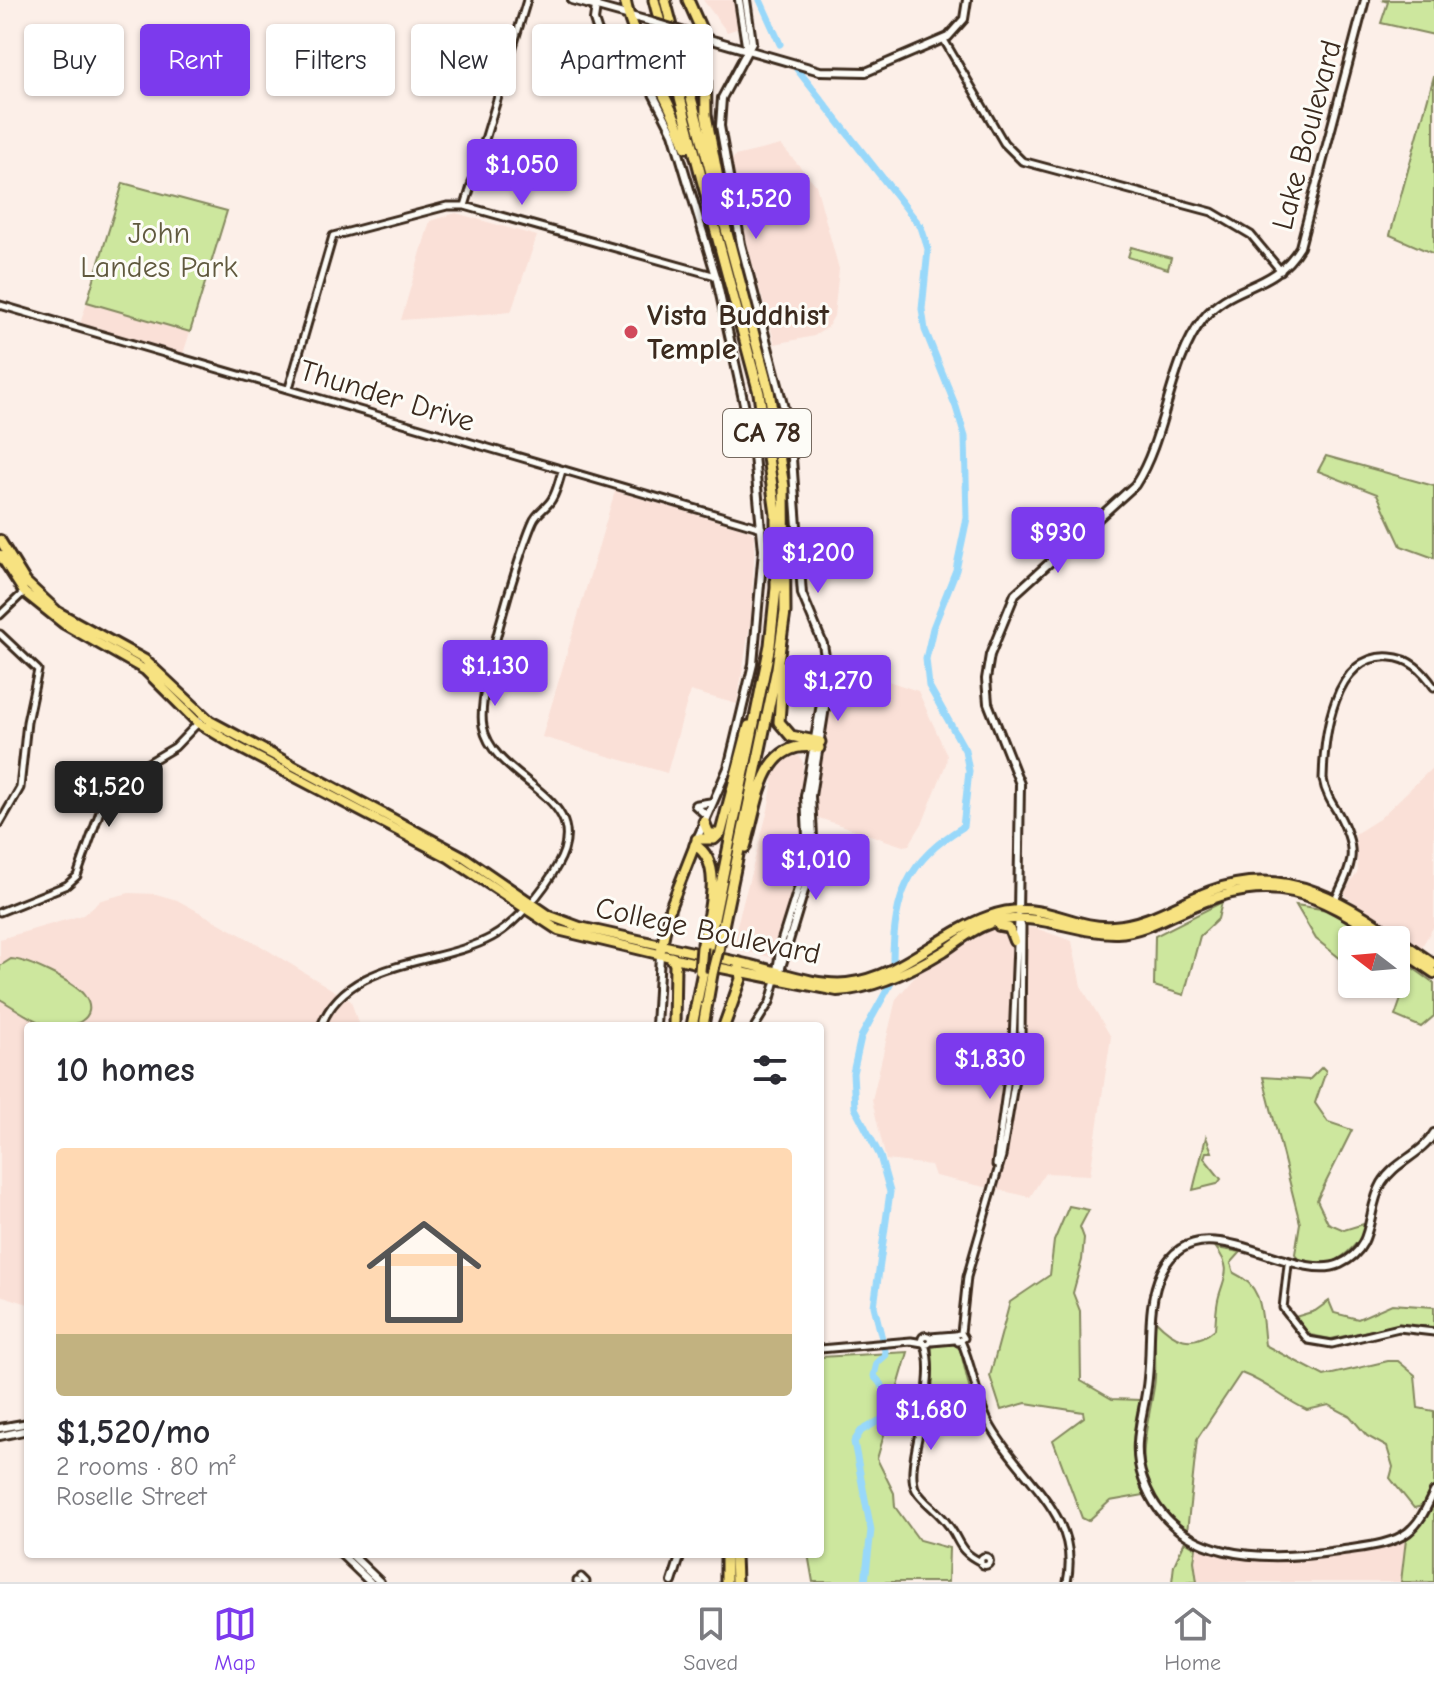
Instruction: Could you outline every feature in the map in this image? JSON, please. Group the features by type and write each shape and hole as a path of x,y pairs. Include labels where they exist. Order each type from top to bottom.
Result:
{"highway":[{"path":"625,0 631,28 663,87 690,159 698,171"},
{"name":"CA 78","path":"654,0 759,393 774,479 776,588 759,702 705,972 703,1022"},
{"name":"CA 78","path":"665,0 762,366 781,455 787,533 785,612 777,668 734,872 709,949"},
{"path":"688,0 699,24"},
{"path":"706,96 706,115 724,209 723,222"},
{"path":"785,612 778,718 787,733 816,745"},
{"path":"696,842 714,839 721,832 738,762 759,702"},
{"path":"734,872 775,758 791,746 816,745"},
{"path":"706,819 709,834 721,832"},
{"path":"696,842 708,855 712,867 709,949 705,972"},
{"path":"671,957 675,964 674,1022"},
{"path":"725,1022 741,968"},
{"name":"CA 78","path":"693,1022 705,972"},
{"path":"726,1558 726,1582"},
{"path":"735,1558 736,1582"}],"main road":[{"path":"572,0 596,3 659,24"},
{"path":"739,0 747,51"},
{"path":"746,0 752,29 747,51 722,98 720,126 741,244 790,431 802,594 823,644 829,682 805,796 812,847 778,974"},
{"path":"713,40 830,72 866,72 944,40 962,23 967,0"},
{"name":"Lake Boulevard","path":"1018,915 1020,784 992,716 986,691 988,666 1005,612 1020,588 1135,485 1147,465 1190,343 1204,317 1222,300 1281,271 1306,235 1365,0"},
{"path":"596,3 598,32 630,59 668,120 716,276 746,402 762,528 762,591 753,664 735,743 670,908 661,950 656,1022"},
{"name":"College Boulevard","path":"0,540 27,589"},
{"name":"College Boulevard","path":"0,555 27,589 64,624 145,670 201,720 448,857 526,905 580,927 741,968"},
{"path":"706,819 695,805 713,802"},
{"name":"College Boulevard","path":"778,974 825,990 898,965 972,922 1047,911 1106,926 1140,921 1216,889 1256,880 1297,884 1335,902 1434,964"},
{"name":"College Boulevard","path":"661,950 671,957 778,974 836,987 866,987 910,970 974,930 1018,915 1092,931 1129,932 1208,899 1245,889 1280,888 1335,902 1367,926"},
{"path":"974,930 1006,926 1014,941"},
{"path":"1092,931 1106,926"},
{"path":"910,970 911,964 934,951 934,946"},
{"path":"1410,957 1434,973"},
{"path":"1434,1133 1426,1146 1395,1168 1383,1182 1368,1236 1358,1252 1344,1262 1314,1268 1264,1252 1210,1242 1187,1246 1171,1258 1160,1276 1150,1323 1148,1386 1137,1436 1139,1465 1153,1502 1178,1531 1219,1552 1314,1554 1389,1541 1410,1530 1420,1520 1434,1492"},
{"path":"0,1428 24,1424"},
{"path":"0,1436 24,1431"},
{"path":"345,1558 370,1582"},
{"path":"355,1558 380,1582"},
{"path":"672,1582 680,1558"}],"street":[{"path":"465,206 527,0"},
{"path":"944,40 1004,143 1022,161 1212,212 1251,235 1281,271"},
{"path":"289,388 333,236 447,206 465,206 716,276"},
{"name":"Thunder Drive","path":"0,305 762,528"},
{"path":"323,1022 334,1004 358,983 381,972 491,937 526,905 559,864 565,839 563,821 550,798 513,774 491,748 483,728 482,694 531,526 553,499 562,471"},
{"path":"0,615 27,589"},
{"path":"0,634 38,670 24,736 20,788 0,823"},
{"path":"1335,902 1351,868 1352,848 1350,836 1326,792 1323,768 1341,684 1362,663 1390,657 1414,665 1434,687"},
{"path":"0,912 71,883 82,868 109,786 175,747 201,720"},
{"path":"996,1170 1013,1041 1014,941 1018,915"},
{"path":"1018,915 1022,926 1021,1043 1004,1144 967,1277 958,1337 975,1392 994,1433 1067,1531 1067,1582"},
{"path":"758,1022 770,1002 778,974"},
{"path":"1288,1265 1283,1308 1308,1340 1332,1344 1399,1328 1434,1332"},
{"path":"824,1349 958,1337"},
{"path":"927,1341 926,1411 912,1478 916,1489 946,1522 961,1549 982,1559"}],"shaded area":[{"path":"703,0 735,0 739,28 727,32"},
{"path":"781,145 816,185 839,269 834,316 827,328 814,336 775,344 748,248 731,161 735,156"},
{"path":"456,213 537,236 511,312 401,320 430,221"},
{"path":"87,302 190,332 183,354 80,324"},
{"path":"615,491 749,530 755,536 751,618 737,704 690,691 667,773 542,737"},
{"path":"831,672 873,676 918,691 947,755 923,822 909,845 903,846 816,817 814,799"},
{"path":"799,755 803,763 801,808 805,854 773,958 731,947 768,810 775,768 782,760"},
{"path":"1434,766 1434,926 1421,948 1410,940 1410,926 1389,926 1345,896 1345,890 1358,871 1355,834 1379,819"},
{"path":"129,893 156,894 177,900 256,943 351,1001 358,1022 24,1022 24,1303 0,1295 0,939 83,915 101,900"},
{"path":"1035,928 1072,941 1081,986 1111,1037 1090,1175 1045,1173 1030,1197 935,1176 931,1165 886,1160 872,1100 896,999 919,972 990,929"},
{"path":"1406,1539 1401,1582 1197,1582 1196,1548 1236,1559 1319,1558 1388,1546"}],"green space":[{"path":"1382,0 1434,0 1434,35 1381,23 1388,2"},
{"path":"1434,76 1434,254 1390,235"},
{"name":"John Landes Park","path":"123,183 227,211 190,332 87,302"},
{"path":"1131,247 1171,258 1168,269 1128,257"},
{"path":"1326,456 1434,486 1434,558 1401,546 1377,494 1318,471"},
{"path":"1222,902 1218,919 1200,936 1184,995 1154,986 1155,936"},
{"path":"1296,905 1334,911 1355,926 1338,926 1338,957 1316,939"},
{"path":"11,959 19,960 61,978 84,995 89,1011 79,1022 40,1022 31,1018 0,999 0,966"},
{"path":"1410,966 1434,983 1434,1016 1421,1027 1395,1016 1401,999 1410,998"},
{"path":"1322,1067 1326,1071 1315,1103 1328,1122 1352,1130 1317,1200 1328,1223 1344,1230 1367,1223 1347,1252 1326,1265 1315,1266 1304,1263 1295,1254 1300,1223 1263,1077 1309,1080"},
{"path":"1206,1137 1212,1152 1206,1152 1204,1158 1221,1179 1217,1184 1193,1190"},
{"path":"1069,1206 1089,1210 1080,1227 1084,1238 1082,1260 1073,1293 1080,1311 1081,1381 1112,1399 1140,1400 1133,1448 1144,1495 1110,1501 1088,1521 1082,1518 1053,1440 1084,1417 1083,1412 1026,1403 1001,1410 990,1376 1010,1302 1050,1275 1054,1241"},
{"path":"1216,1248 1241,1252 1231,1263 1234,1273 1251,1286 1260,1303 1265,1345 1324,1376 1388,1361 1398,1361 1415,1375 1418,1408 1434,1411 1434,1582 1401,1582 1406,1539 1419,1527 1427,1511 1422,1506 1414,1508 1390,1478 1393,1467 1387,1447 1367,1436 1350,1416 1329,1405 1307,1410 1241,1373 1197,1439 1187,1532 1155,1498 1147,1482 1144,1448 1155,1378 1155,1320 1169,1333 1184,1340 1199,1339 1215,1329 1217,1304 1226,1272"},
{"path":"1329,1301 1334,1313 1358,1319 1392,1304 1434,1307 1434,1327 1400,1324 1331,1339 1310,1335 1295,1317 1315,1311"},
{"path":"952,1343 960,1349 971,1395 932,1398 932,1347"},
{"path":"908,1352 877,1459 894,1493 895,1507 919,1540 949,1548 948,1582 813,1582 809,1558 824,1558 824,1357"},
{"path":"1185,1541 1196,1548 1197,1582 1172,1582 1174,1565"}],"waterway":[{"path":"760,0 780,44"},
{"path":"797,69 921,227 928,249 922,309 925,330 965,437 967,518 956,570 933,628 926,659 929,686 965,750 969,771 963,827 928,853 907,883 896,918 893,961"},
{"path":"865,1582 871,1530 854,1442 861,1431 884,1418 888,1400 874,1376 877,1363 886,1355 874,1306 890,1192 880,1156 855,1108 853,1073 861,1037 891,983"}],"place":[{"name":"Vista Buddhist Temple","path":"631,332"}]}
